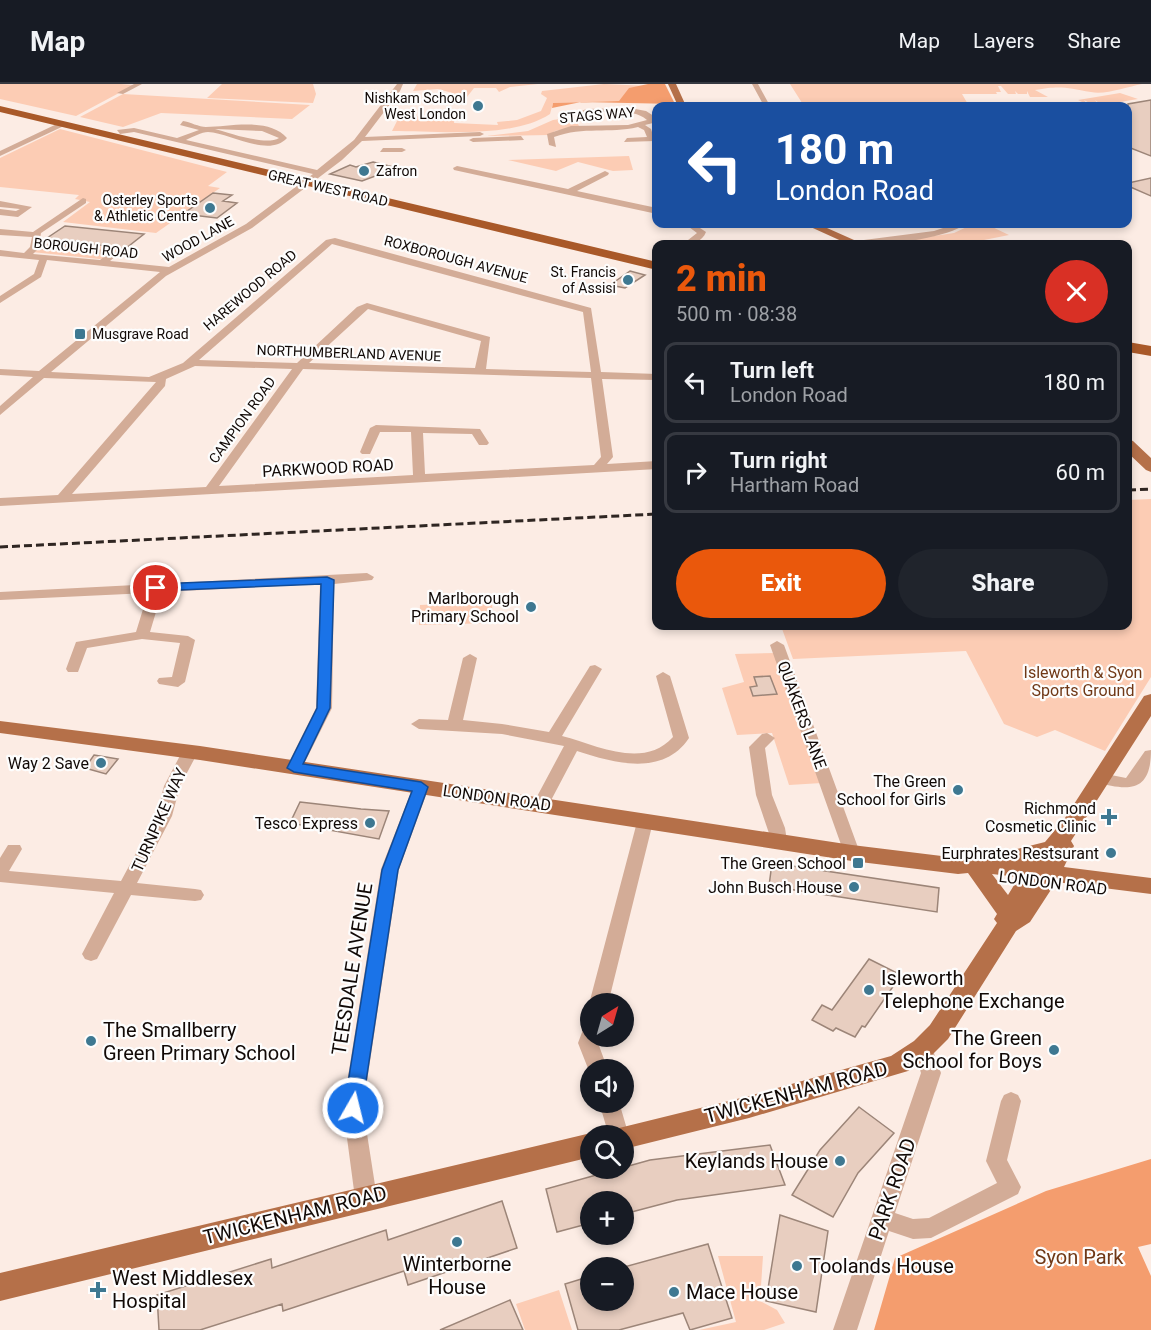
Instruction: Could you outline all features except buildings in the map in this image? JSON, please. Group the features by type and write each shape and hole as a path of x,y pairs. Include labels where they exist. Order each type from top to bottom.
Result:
{"highway":[{"name":"GREAT WEST ROAD","path":"0,104 652,260"},
{"name":"GREAT WEST ROAD","path":"0,109 312,178 652,265"},
{"path":"1134,356 1151,351"}],"main road":[{"path":"672,84 680,102"},
{"path":"819,228 847,240"},
{"path":"1132,448 1151,466"},
{"name":"TWICKENHAM ROAD","path":"634,1134 844,1081 899,1064 923,1048 947,1020 1009,918 1017,921 1038,877 1062,849 1055,845 1151,700"},
{"name":"LONDON ROAD","path":"0,727 190,752 852,853 1038,877 1151,896"},
{"path":"1009,918 971,868 1055,845"},
{"name":"LONDON ROAD","path":"1038,877 1151,886"},
{"name":"TWICKENHAM ROAD","path":"0,1287 580,1148"}],"street":[{"path":"121,93 139,84"},
{"name":"WOOD LANE","path":"0,412 101,323 140,296 170,270 249,226 360,139 398,91 400,84"},
{"path":"755,84 765,102"},
{"path":"586,111 604,109 638,111 652,119"},
{"name":"STAGS WAY","path":"543,146 558,145 550,136 564,129 640,125 652,122"},
{"path":"178,140 208,129 269,130 278,132 284,138 272,143 208,129 183,123"},
{"path":"0,154 64,124"},
{"path":"627,140 652,139 647,129 640,125"},
{"path":"120,132 134,130 178,140 312,178"},
{"path":"360,139 395,137 474,141 521,138"},
{"path":"383,150 398,150 392,142 395,137"},
{"path":"457,168 652,210"},
{"path":"570,192 605,173"},
{"path":"0,232 34,235 83,201"},
{"path":"0,204 28,207 18,214 0,212"},
{"path":"692,240 702,232 696,228"},
{"path":"886,240 924,235 948,228"},
{"path":"34,235 34,248"},
{"name":"HAREWOOD ROAD","path":"187,365 320,250 334,241"},
{"name":"ROXBOROUGH AVENUE","path":"334,241 588,310 607,458 599,466"},
{"path":"25,255 34,248 73,245 96,248 112,255 103,262"},
{"name":"BOROUGH ROAD","path":"0,253 170,270"},
{"path":"0,300 38,275 44,257"},
{"path":"0,289 14,291"},
{"name":"CAMPION ROAD","path":"209,491 299,367 360,309 367,306 486,339 480,372"},
{"name":"NORTHUMBERLAND AVENUE","path":"43,373 149,380 161,378 187,365 652,377"},
{"path":"0,372 43,373"},
{"path":"60,500 161,384 161,378"},
{"path":"366,452 376,428 476,431 483,443"},
{"path":"417,429 419,480"},
{"name":"PARKWOOD ROAD","path":"0,502 419,480 599,466 652,465"},
{"path":"0,596 367,577"},
{"path":"294,768 324,708 327,580"},
{"path":"142,635 156,588"},
{"path":"74,669 83,641 142,635 188,640 173,685"},
{"name":"QUAKERS LANE","path":"777,645 852,853"},
{"path":"454,724 470,658"},
{"path":"553,738 595,669"},
{"path":"419,724 495,727 553,738 631,759 656,757 673,748 681,738 663,676"},
{"path":"767,738 757,747 760,776 768,809 777,823 779,841"},
{"path":"541,804 573,744"},
{"name":"TURNPIKE WAY","path":"91,954 128,888 164,816 176,776 190,752"},
{"path":"1101,778 1126,784 1132,782 1151,755"},
{"name":"TEESDALE AVENUE","path":"366,1198 353,1108 390,870 421,787"},
{"path":"601,993 645,822"},
{"path":"14,849 0,874 128,888"},
{"name":"TURNPIKE WAY","path":"128,888 195,895"},
{"name":"PARK ROAD","path":"845,1330 931,1073 923,1048"},
{"path":"883,1218 913,1229 931,1228 1010,1187 996,1161 1011,1101"}],"green space":[{"path":"0,84 134,85 76,116 0,99"},
{"path":"222,84 313,84 316,94 313,103 207,98"},
{"path":"417,84 538,84 510,87 499,92 496,88 474,88 467,97 438,89 413,91"},
{"path":"604,84 649,86 619,101 553,103 550,114 516,127 474,132 392,131 399,117 449,116 455,117 454,123 498,125 497,122 517,120 541,111 547,98 541,94 542,91"},
{"path":"648,84 665,84 674,102 584,102 619,101 629,88"},
{"path":"790,84 1142,84 1097,93 1058,87 1035,90 1048,97 1030,97 1027,91 1027,94 1018,94 1015,91 1016,94 1008,94 1001,86 998,86 1001,92 996,92 997,94 962,94 967,102 801,102"},
{"path":"1120,93 1138,99 1120,102 1084,100 1086,102 1082,102 1078,100"},
{"path":"123,94 310,105 292,119 161,113 123,127 80,117"},
{"path":"580,102 552,108 553,103"},
{"path":"574,117 579,126 555,131 549,135 486,136 528,131 553,120"},
{"path":"60,129 227,172 208,186 220,188 156,233 63,222 90,202 75,199 79,195 0,187 0,158"},
{"path":"629,156 633,170 613,171 578,162 556,171 508,160"},
{"path":"965,228 994,228 1009,235 984,240 907,240 954,233"},
{"path":"55,241 125,248 109,260 32,252"},
{"name":"Isleworth & Syon Sports Ground","path":"1151,499 1151,677 1105,751 1055,730 1037,737 1004,724 966,651 793,659 782,630 1132,630 1132,500"},
{"path":"492,602 493,623 419,625 420,605"},
{"path":"775,653 822,783 789,785 772,733 737,735 722,688 744,682 735,654"},
{"name":"Syon Park","path":"1151,1159 1151,1244 1138,1247 1151,1276 1151,1330 874,1330 895,1258 1046,1191"},
{"path":"718,1256 763,1256 760,1301 777,1310 785,1323 764,1330 699,1330 736,1322"},
{"path":"559,1290 572,1330 525,1330 516,1304"}],"railway":[{"path":"1132,490 1151,489"},
{"path":"0,547 652,514"}],"place":[{"name":"Nishkam School West London","path":"478,106"},
{"name":"Zafron","path":"364,171"},
{"name":"Osterley Sports & Athletic Centre","path":"210,208"},
{"name":"St. Francis of Assisi","path":"628,280"},
{"name":"Musgrave Road","path":"80,334"},
{"name":"Marlborough Primary School","path":"531,607"},
{"name":"Way 2 Save","path":"101,763"},
{"name":"The Green School for Girls","path":"958,790"},
{"name":"Richmond Cosmetic Clinic","path":"1109,817"},
{"name":"Tesco Express","path":"370,823"},
{"name":"Eurphrates Restsurant","path":"1111,853"},
{"name":"The Green School","path":"858,863"},
{"name":"John Busch House","path":"854,887"},
{"name":"Isleworth Telephone Exchange","path":"869,990"},
{"name":"The Smallberry Green Primary School","path":"91,1041"},
{"name":"The Green School for Boys","path":"1054,1050"},
{"name":"Keylands House","path":"840,1161"},
{"name":"Winterborne House","path":"457,1242"},
{"name":"Toolands House","path":"797,1266"},
{"name":"West Middlesex Hospital","path":"98,1290"},
{"name":"Mace House","path":"674,1292"}],"route":[{"path":"156,588 327,580 324,708 294,768 421,787 390,870 353,1108"}]}
